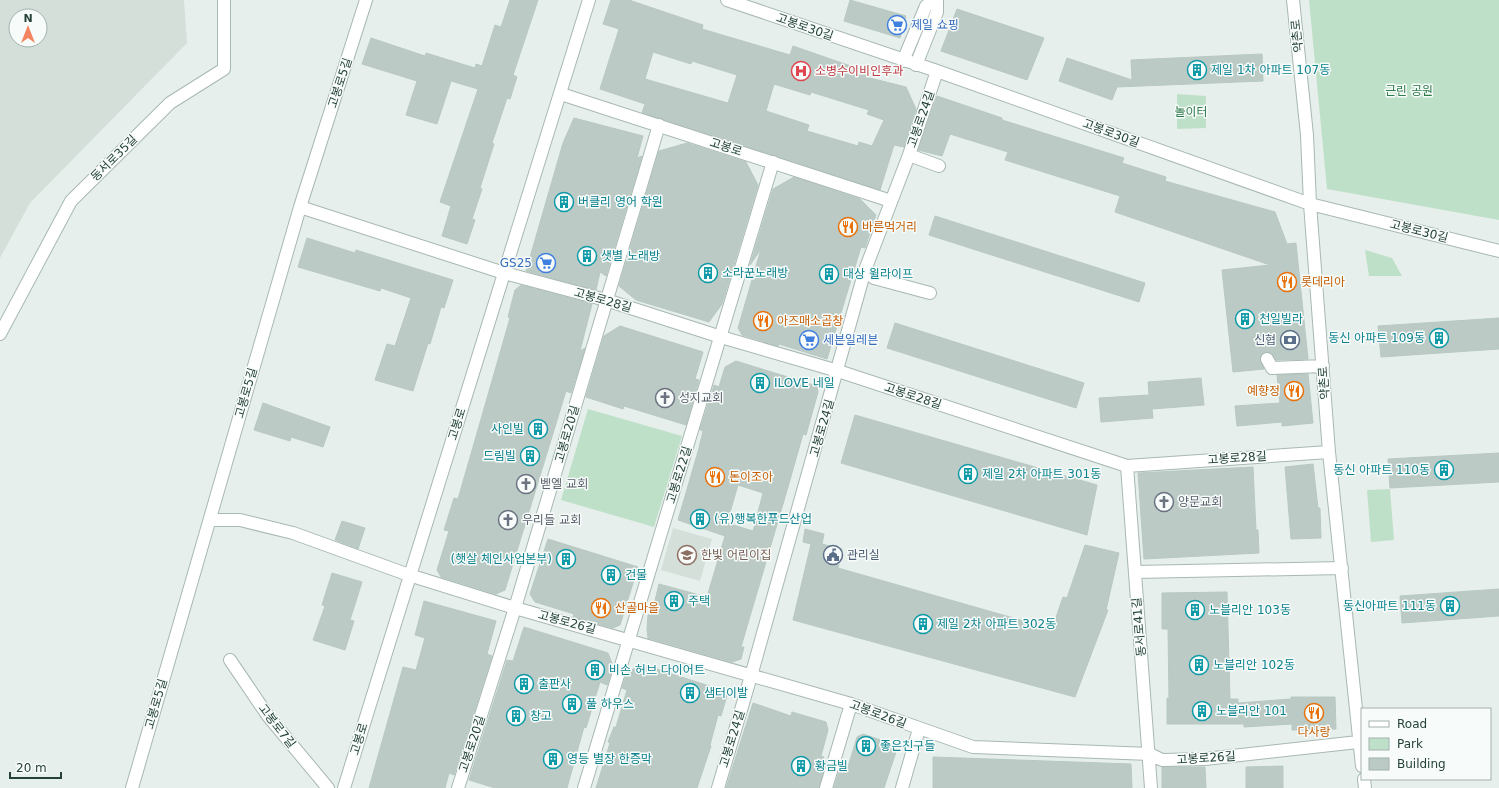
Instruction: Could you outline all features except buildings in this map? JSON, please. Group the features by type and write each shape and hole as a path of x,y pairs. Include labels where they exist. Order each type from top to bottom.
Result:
{"street":[{"name":"동서로35길","path":"0,334 71,201 170,103 224,69 224,0"},
{"name":"고봉로5길","path":"132,788 300,207 366,0"},
{"name":"고봉로","path":"344,788 589,0"},
{"name":"고봉로30길","path":"727,0 903,61 937,71 1310,204 1499,251"},
{"path":"903,61 926,6 934,0"},
{"path":"916,65 937,12 937,0"},
{"name":"약촌로","path":"1293,0 1307,135 1310,204 1323,366 1328,452 1342,568 1358,742 1361,760"},
{"name":"고봉로24길","path":"718,788 838,371 865,270 908,155 937,71"},
{"name":"고봉로","path":"561,94 891,201"},
{"name":"고봉로20길","path":"458,788 515,608 659,125"},
{"path":"908,155 939,166"},
{"name":"고봉로22길","path":"584,788 773,162"},
{"path":"300,207 504,273"},
{"path":"865,270 874,278 930,293"},
{"name":"고봉로28길","path":"504,273 606,300 721,338 838,371 1126,466 1328,452"},
{"path":"1267,359 1272,368 1323,366"},
{"name":"동서로41길","path":"1126,466 1150,754 1151,788"},
{"path":"210,520 240,520 293,533 410,575"},
{"path":"1135,572 1342,568"},
{"name":"고봉로26길","path":"410,575 515,608 629,639 751,676 851,704 973,747 1150,754 1162,760 1205,759 1358,742"},
{"name":"고봉로7길","path":"230,660 268,716 328,788"},
{"path":"826,788 851,704"},
{"path":"902,788 920,729"}],"shaded area":[{"path":"0,0 184,0 187,43 30,203 0,258"},
{"name":"한빛 어린이집","path":"673,528 712,539 700,581 661,570"}],"green space":[{"name":"근린 공원","path":"1309,0 1499,0 1499,220 1327,189"},
{"name":"놀이터","path":"1177,94 1206,96 1206,128 1177,129"},
{"path":"1365,250 1392,258 1402,276 1369,276"},
{"path":"588,409 682,436 654,527 561,500"},
{"path":"1390,489 1394,540 1371,542 1367,490"}],"place":[{"name":"제일 쇼핑","path":"897,25"},
{"name":"제일 1차 아파트 107동","path":"1197,70"},
{"name":"소병수이비인후과","path":"801,71"},
{"name":"버클리 영어 학원","path":"564,202"},
{"name":"바른먹거리","path":"848,227"},
{"name":"샛별 노래방","path":"587,256"},
{"name":"GS25","path":"546,263"},
{"name":"소라꾼노래방","path":"708,273"},
{"name":"대상 윌라이프","path":"829,274"},
{"name":"롯데리아","path":"1287,282"},
{"name":"천일빌라","path":"1245,319"},
{"name":"아즈매소곱창","path":"763,321"},
{"name":"동신 아파트 109동","path":"1439,338"},
{"name":"세븐일레븐","path":"809,340"},
{"name":"신협","path":"1290,340"},
{"name":"ILOVE 네일","path":"760,383"},
{"name":"예향정","path":"1294,391"},
{"name":"성지교회","path":"665,398"},
{"name":"사인빌","path":"538,429"},
{"name":"드림빌","path":"530,456"},
{"name":"동신 아파트 110동","path":"1444,470"},
{"name":"제일 2차 아파트 301동","path":"968,474"},
{"name":"돈이조아","path":"715,477"},
{"name":"벧엘 교회","path":"526,484"},
{"name":"양문교회","path":"1164,502"},
{"name":"(유)행복한푸드산업","path":"700,519"},
{"name":"우리들 교회","path":"508,520"},
{"name":"한빛 어린이집","path":"687,555"},
{"name":"관리실","path":"833,555"},
{"name":"(햇살 체인사업본부)","path":"566,559"},
{"name":"건물","path":"611,575"},
{"name":"주택","path":"674,601"},
{"name":"동신아파트 111동","path":"1450,606"},
{"name":"산골마을","path":"601,608"},
{"name":"노블리안 103동","path":"1195,610"},
{"name":"제일 2차 아파트 302동","path":"923,624"},
{"name":"노블리안 102동","path":"1199,665"},
{"name":"비손 허브 다이어트","path":"595,670"},
{"name":"출판사","path":"524,684"},
{"name":"샘터이발","path":"690,693"},
{"name":"풀 하우스","path":"572,704"},
{"name":"노블리안 101","path":"1202,711"},
{"name":"다사랑","path":"1314,713"},
{"name":"창고","path":"516,716"},
{"name":"좋은친구들","path":"866,746"},
{"name":"영등 별장 한증막","path":"553,759"},
{"name":"황금빌","path":"801,766"}]}
